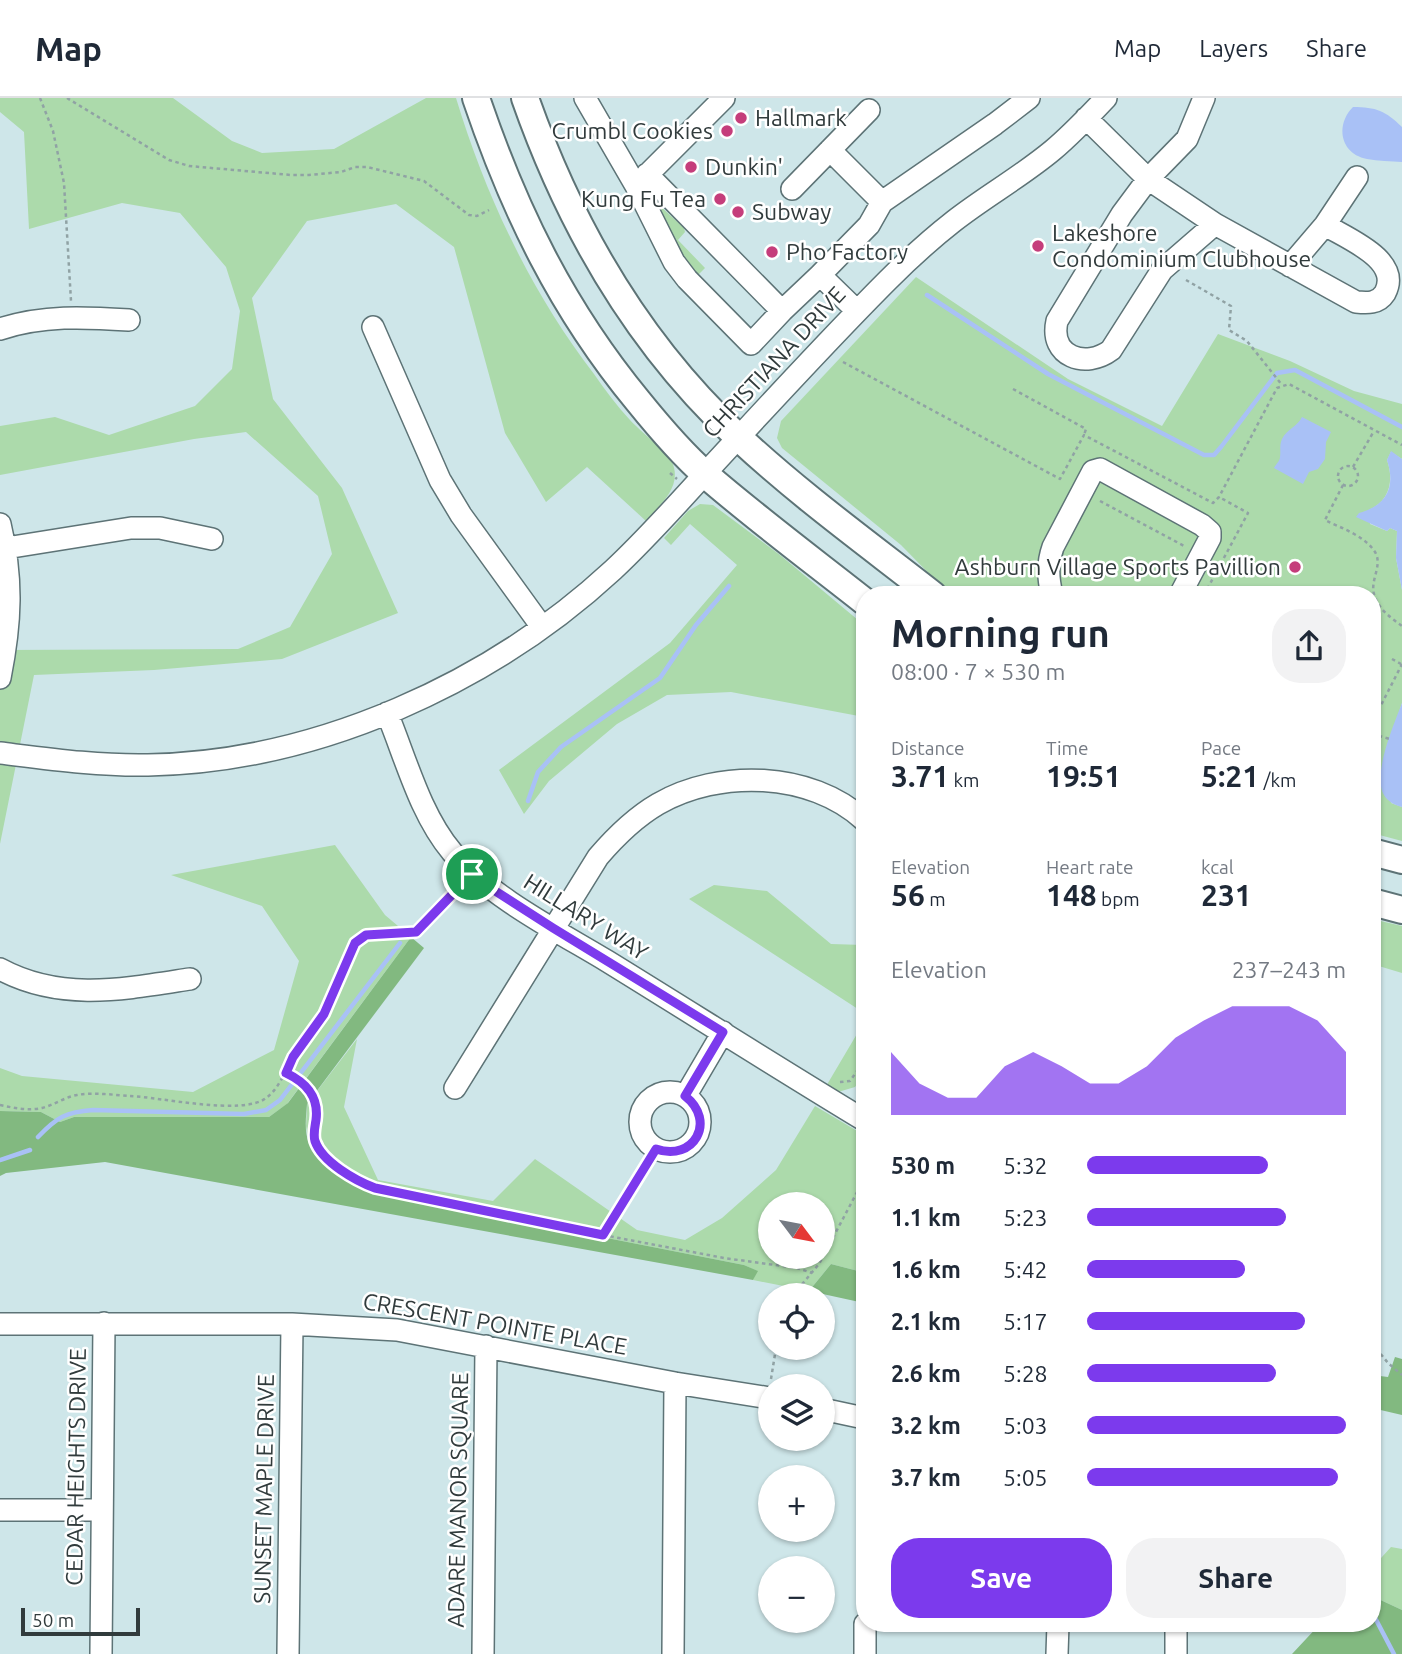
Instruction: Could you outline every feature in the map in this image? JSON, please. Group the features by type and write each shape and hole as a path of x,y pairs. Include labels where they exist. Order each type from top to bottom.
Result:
{"main road":[{"path":"476,98 493,149 525,223 547,269 595,347 652,419 705,474 856,595"},
{"path":"525,98 544,152 588,245 647,335 674,369 738,437 795,486 922,586"},
{"path":"1381,854 1402,860"},
{"path":"1381,904 1402,910"}],"street":[{"path":"585,98 642,180 782,311"},
{"path":"642,180 724,98"},
{"path":"642,180 674,262 751,345 869,225 882,202 1029,98"},
{"name":"CHRISTIANA DRIVE","path":"0,753 62,761 148,765 198,761 297,743 346,729 461,678 542,627 612,571 857,311 934,237 1053,150 1106,98"},
{"path":"1204,98 1187,139 1149,179 1122,214 1057,321 1058,342 1073,358 1087,361 1101,358 1111,350 1162,270 1215,224"},
{"path":"792,189 869,110"},
{"path":"1086,118 1149,179 1215,224 1356,302 1369,304 1382,298 1390,286 1390,272 1383,260 1325,225"},
{"path":"830,150 882,202"},
{"path":"1290,266 1325,225 1357,177"},
{"path":"820,275 857,311"},
{"path":"0,330 36,319 71,316 129,320"},
{"path":"373,327 440,480 461,515 542,627"},
{"path":"1050,586 1050,557 1093,471 1100,469 1207,527 1210,538 1185,586"},
{"path":"0,524 6,548 10,612 0,678"},
{"path":"6,548 131,528 160,528 212,540"},
{"name":"HILLARY WAY","path":"387,713 436,831 472,874 553,928 723,1032 856,1108"},
{"path":"455,1088 598,857 615,837 656,805 691,790 741,780 792,785 817,792 856,814"},
{"path":"0,969 39,985 68,990 99,991 190,979"},
{"path":"685,1096 723,1032"},
{"path":"677,1092 685,1096 694,1102 699,1111 699,1132 686,1148 676,1152 666,1153 656,1149 642,1135 640,1126 643,1107 657,1094 677,1092"},
{"name":"CEDAR HEIGHTS DRIVE","path":"102,1654 104,1323"},
{"name":"CRESCENT POINTE PLACE","path":"0,1324 292,1324 397,1330 758,1396"},
{"name":"SUNSET MAPLE DRIVE","path":"288,1654 292,1324"},
{"name":"ADARE MANOR SQUARE","path":"482,1654 486,1346"},
{"path":"673,1654 675,1383"},
{"path":"835,1412 856,1416"},
{"path":"0,1510 101,1510"},
{"path":"865,1632 865,1654"},
{"path":"1057,1654 1058,1632"},
{"path":"1175,1654 1176,1632"}],"path":[{"path":"40,98 53,131 64,183 71,316"},
{"path":"66,98 169,160 189,166 290,175 341,172 355,167 367,167 424,181 469,215 477,216 489,209"},
{"path":"1186,280 1231,306 1228,330 1247,341 1280,384"},
{"path":"843,362 1060,479 1086,429 1013,389"},
{"path":"1084,435 1213,503 1280,384"},
{"path":"1280,384 1289,384 1402,445"},
{"path":"1353,467 1374,430"},
{"path":"1345,467 1353,467 1358,473 1357,481 1351,486 1343,485 1338,479 1339,471 1345,467"},
{"path":"670,473 677,480"},
{"path":"1343,485 1325,520 1363,540 1377,555 1374,586"},
{"path":"1083,492 1232,573"},
{"path":"1381,608 1402,626"},
{"path":"1381,706 1402,665 1392,659"},
{"path":"1381,736 1390,739"},
{"path":"0,1105 20,1109 41,1108 78,1094 249,1105 266,1098 286,1073 293,1057 324,1014 355,943 366,935 416,932 472,874"},
{"path":"286,1073 304,1085 316,1100 318,1107 314,1140 319,1148 354,1180 375,1188 603,1235 724,1258 787,1266 812,1273"},
{"path":"603,1235 656,1149"},
{"path":"803,1283 819,1264 856,1194"},
{"path":"1381,1354 1402,1375"}],"green space":[{"path":"0,98 173,98 232,141 262,153 334,149 426,98 456,98 496,207 550,310 611,398 672,462 675,479 668,494 646,521 587,467 546,502 505,433 454,247 396,204 307,221 252,298 273,399 342,488 398,613 282,659 154,670 34,675 0,844 0,650 238,649 290,627 332,554 318,496 246,432 0,475 0,426 55,417 109,435 195,406 232,369 240,311 226,267 180,213 122,203 29,229 24,132 0,112"},
{"path":"659,205 684,228 685,232 678,240 705,268 698,275 693,275 656,208"},
{"name":"Ashburn Village Sports Pavillion","path":"916,277 1068,379 1162,426 1218,334 1290,361 1354,391 1402,404 1402,459 1391,452 1387,460 1390,482 1386,495 1369,510 1370,524 1387,531 1390,528 1397,531 1396,558 1402,590 1402,703 1388,746 1391,803 1402,807 1402,841 1381,835 1381,586 941,586 901,545 782,448 777,438 781,421"},
{"path":"700,504 713,505 780,555 856,618 856,715 731,692 667,695 617,724 549,781 524,814 499,770 670,643 737,565 690,524 671,545 664,538 688,511"},
{"path":"335,845 385,915 411,937 287,1104 269,1117 74,1117 60,1122 41,1112 0,1111 0,1068 22,1076 193,1092 274,1050 299,961 262,906 171,875"},
{"path":"714,885 767,891 831,944 856,945 856,1008 689,899"},
{"path":"1381,921 1402,926 1402,973 1381,967"},
{"path":"411,937 424,948 307,1104 307,1139 319,1158 364,1190 744,1265 758,1271 753,1280 105,1162 6,1173 0,1176 0,1111 41,1112 60,1122 74,1117 269,1117 288,1103"},
{"path":"856,1036 856,1086 838,1092 825,1088"},
{"path":"357,1039 344,1107 378,1180 493,1201 535,1159 637,1230 685,1240 722,1218 776,1170 815,1106 856,1130 856,1270 835,1265 835,1192 758,1192 758,1269 827,1269 816,1283 768,1283 753,1280 757,1271 744,1265 364,1190 340,1175 309,1143 306,1126 307,1104"},
{"path":"835,1265 856,1270 856,1301 835,1297 835,1283 816,1283 827,1269 835,1269"},
{"path":"1395,1357 1402,1359 1402,1415 1381,1410 1381,1376 1388,1377"},
{"path":"1391,1547 1402,1549 1402,1610 1381,1600 1381,1558"},
{"path":"1381,1600 1402,1610 1402,1654 1292,1654 1313,1632 1381,1632"}],"water":[{"path":"1353,107 1380,111 1402,127 1402,162 1367,159 1351,151 1343,138 1342,130 1347,114"},
{"path":"1302,417 1331,432 1326,442 1325,459 1318,469 1309,472 1303,484 1274,468 1280,458 1282,439"},
{"path":"1391,451 1402,459 1402,590 1396,558 1397,531 1390,528 1387,531 1356,517 1383,500 1387,494 1390,470 1387,460"},
{"path":"1402,703 1402,807 1392,803 1384,795 1381,775 1386,749"}],"waterway":[{"path":"927,295 1048,374 1204,455 1214,455 1277,373 1295,370 1402,427"},
{"path":"528,801 538,772 561,747 660,678 696,625 729,586"},
{"path":"38,1137 62,1117 84,1111 244,1114 266,1110 280,1100 400,943"},
{"path":"0,1160 30,1150"},
{"path":"1381,1629 1394,1654"}],"place":[{"name":"Hallmark","path":"741,118"},
{"name":"Crumbl Cookies","path":"727,131"},
{"name":"Dunkin'","path":"691,167"},
{"name":"Kung Fu Tea","path":"720,199"},
{"name":"Subway","path":"738,212"},
{"name":"Lakeshore Condominium Clubhouse","path":"1038,246"},
{"name":"Pho Factory","path":"772,252"},
{"name":"Ashburn Village Sports Pavillion","path":"1295,567"}],"route":[{"path":"472,874 553,928 723,1032 685,1096 694,1102 699,1111 701,1122 694,1141 676,1152 666,1153 656,1149 603,1235 375,1188 354,1180 319,1148 314,1140 318,1107 316,1100 310,1090 286,1073 293,1057 324,1014 355,943 366,935 416,932 472,874"}]}
